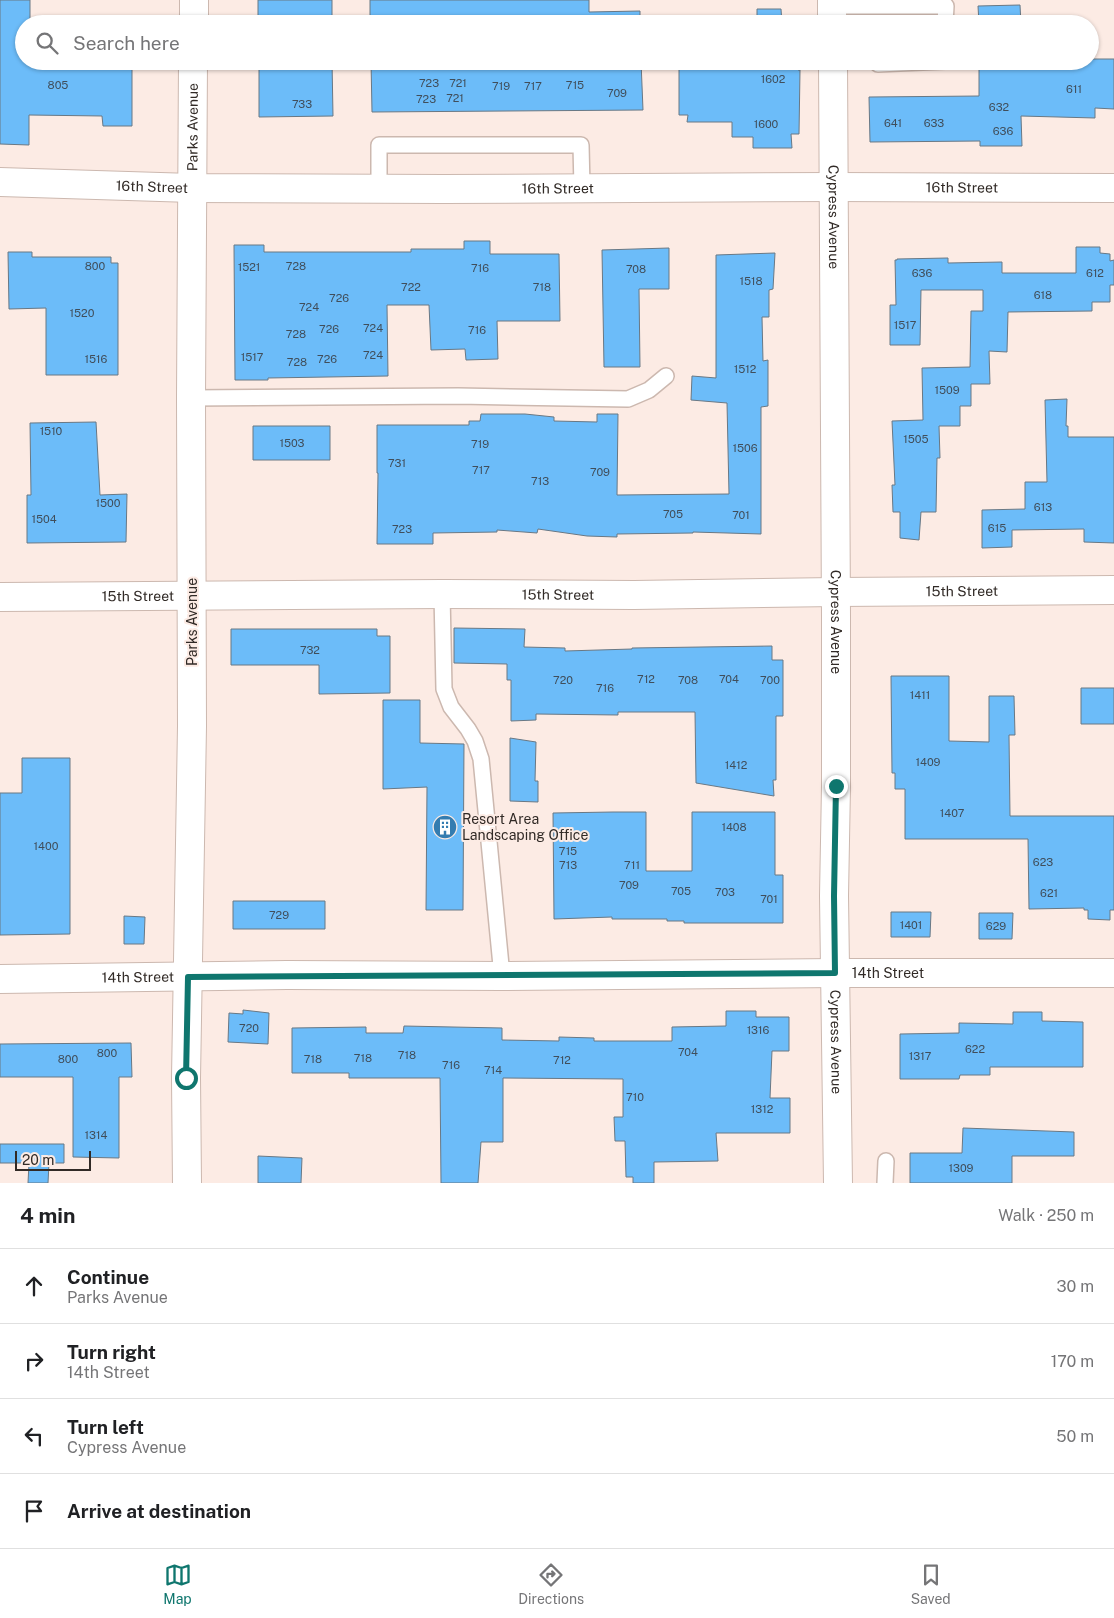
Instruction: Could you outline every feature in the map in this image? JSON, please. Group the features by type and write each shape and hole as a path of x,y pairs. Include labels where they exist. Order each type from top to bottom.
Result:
{"street":[{"path":"194,0 194,15"},
{"name":"Parks Avenue","path":"187,1183 192,726 193,70"},
{"name":"Cypress Avenue","path":"832,70 836,592 834,896 838,1183"},
{"name":"16th Street","path":"0,182 192,188 1114,188"},
{"name":"15th Street","path":"0,597 442,594 634,595 1114,590"},
{"name":"14th Street","path":"0,979 835,973 1114,973"}],"lane":[{"path":"832,10 946,6 946,15"},
{"path":"379,188 379,145 582,145 582,188"},
{"path":"191,398 458,396 628,399 649,390 666,376"},
{"path":"442,594 444,689 451,707 475,741 481,759 502,976"},
{"path":"885,1183 886,1161"}],"building":[{"path":"0,0 30,0 30,15 15,15 15,70 132,70 132,126 103,126 102,116 29,115 29,145 0,144"},
{"path":"258,0 332,0 332,15 258,15"},
{"path":"370,0 589,0 589,12 640,11 640,15 370,15"},
{"path":"1020,5 1021,15 978,15 978,6"},
{"path":"757,9 781,9 781,15 757,15"},
{"path":"1099,59 1114,59 1114,109 1095,108 1095,118 1021,116 1022,146 980,146 980,141 870,142 869,97 979,96 979,70 1099,70"},
{"path":"259,70 332,70 333,116 259,117"},
{"path":"371,70 641,70 643,110 372,112"},
{"path":"679,70 800,70 799,134 791,134 792,148 753,148 753,137 732,137 732,122 687,122 688,115 679,115"},
{"path":"464,241 490,241 490,254 559,254 560,321 497,321 498,359 466,360 465,349 431,350 429,305 387,305 388,376 235,380 234,245 264,245 264,252 411,252 411,249 464,249"},
{"path":"1076,247 1100,247 1100,253 1110,254 1110,261 1114,260 1114,285 1110,285 1110,302 1092,302 1092,311 1008,312 1007,352 989,351 990,384 971,384 971,406 960,406 960,426 939,426 940,458 937,458 936,512 921,512 919,540 900,538 900,512 893,512 892,485 895,485 892,421 923,420 922,368 970,367 971,311 983,311 983,290 921,290 920,345 890,345 890,305 896,305 895,260 948,258 948,263 1002,262 1002,273 1076,273"},
{"path":"669,248 669,289 639,289 640,367 604,367 602,250"},
{"path":"8,252 32,252 32,257 111,257 111,263 118,263 118,375 46,375 46,308 9,309"},
{"path":"775,253 773,289 769,290 769,317 762,317 763,361 768,360 768,406 761,407 761,534 693,532 617,534 617,537 587,536 538,529 537,533 497,530 497,532 433,533 433,544 377,544 377,425 469,425 469,421 480,421 481,414 525,414 554,417 554,421 597,422 597,414 618,414 617,495 729,494 727,403 691,400 692,376 716,378 716,255"},
{"path":"1067,399 1066,426 1068,426 1068,437 1114,437 1114,543 1084,542 1084,529 1012,530 1012,547 982,548 982,510 1025,509 1025,482 1047,482 1045,400"},
{"path":"96,422 100,495 127,494 126,542 27,543 27,495 31,495 30,423"},
{"path":"253,426 330,426 330,460 253,460"},
{"path":"454,628 525,629 524,647 565,648 565,651 772,646 772,660 783,660 783,716 776,716 776,780 773,780 774,796 696,783 695,712 618,712 618,715 536,714 536,720 511,721 511,680 507,680 507,664 454,663"},
{"path":"231,629 377,629 377,636 390,636 390,693 319,694 319,665 231,665"},
{"path":"891,676 949,676 949,741 989,742 989,696 1014,696 1015,735 1009,735 1010,816 1114,816 1114,910 1110,910 1110,920 1088,919 1088,910 1084,910 1084,908 1029,909 1028,839 905,839 905,789 895,789 895,773 892,773"},
{"path":"1081,688 1114,688 1114,724 1081,724"},
{"name":"Resort Area Landscaping Office","path":"383,700 420,700 420,743 464,744 463,910 426,910 427,787 383,789"},
{"path":"510,738 536,742 535,781 538,781 538,802 510,801"},
{"path":"22,758 70,758 70,934 0,935 0,793 22,793"},
{"path":"646,812 646,871 692,871 692,812 775,812 775,875 783,875 783,923 684,923 684,921 667,921 667,919 612,919 612,917 554,919 553,813"},
{"path":"233,901 325,901 325,929 233,929"},
{"path":"891,912 931,912 930,937 891,937"},
{"path":"979,913 1013,913 1012,939 979,939"},
{"path":"124,916 145,917 144,944 124,944"},
{"path":"243,1010 269,1013 268,1044 228,1042 229,1013 243,1014"},
{"path":"726,1011 756,1011 756,1017 789,1017 789,1051 772,1051 770,1098 790,1098 790,1133 716,1133 718,1161 654,1162 654,1183 633,1183 633,1177 626,1177 625,1141 615,1141 614,1117 623,1117 623,1079 503,1078 503,1142 481,1142 478,1183 441,1183 440,1078 349,1078 349,1073 292,1073 292,1028 366,1027 366,1033 403,1033 404,1026 502,1028 502,1040 559,1041 559,1037 594,1038 594,1041 672,1041 672,1027 726,1026"},
{"path":"1013,1012 1042,1012 1042,1021 1083,1022 1083,1067 990,1067 990,1075 960,1075 959,1079 900,1079 900,1034 959,1033 959,1023 1013,1024"},
{"path":"131,1043 132,1077 119,1077 119,1158 73,1157 73,1077 0,1077 0,1044"},
{"path":"963,1128 1074,1132 1074,1156 1012,1156 1012,1183 910,1183 910,1153 962,1153"},
{"path":"0,1144 64,1144 64,1163 49,1163 48,1183 28,1183 29,1163 0,1163"},
{"path":"258,1156 302,1158 301,1183 258,1183"}],"place":[{"name":"Resort Area Landscaping Office","path":"445,827"}],"route":[{"path":"186,1078 188,977 835,973 836,786"}]}
